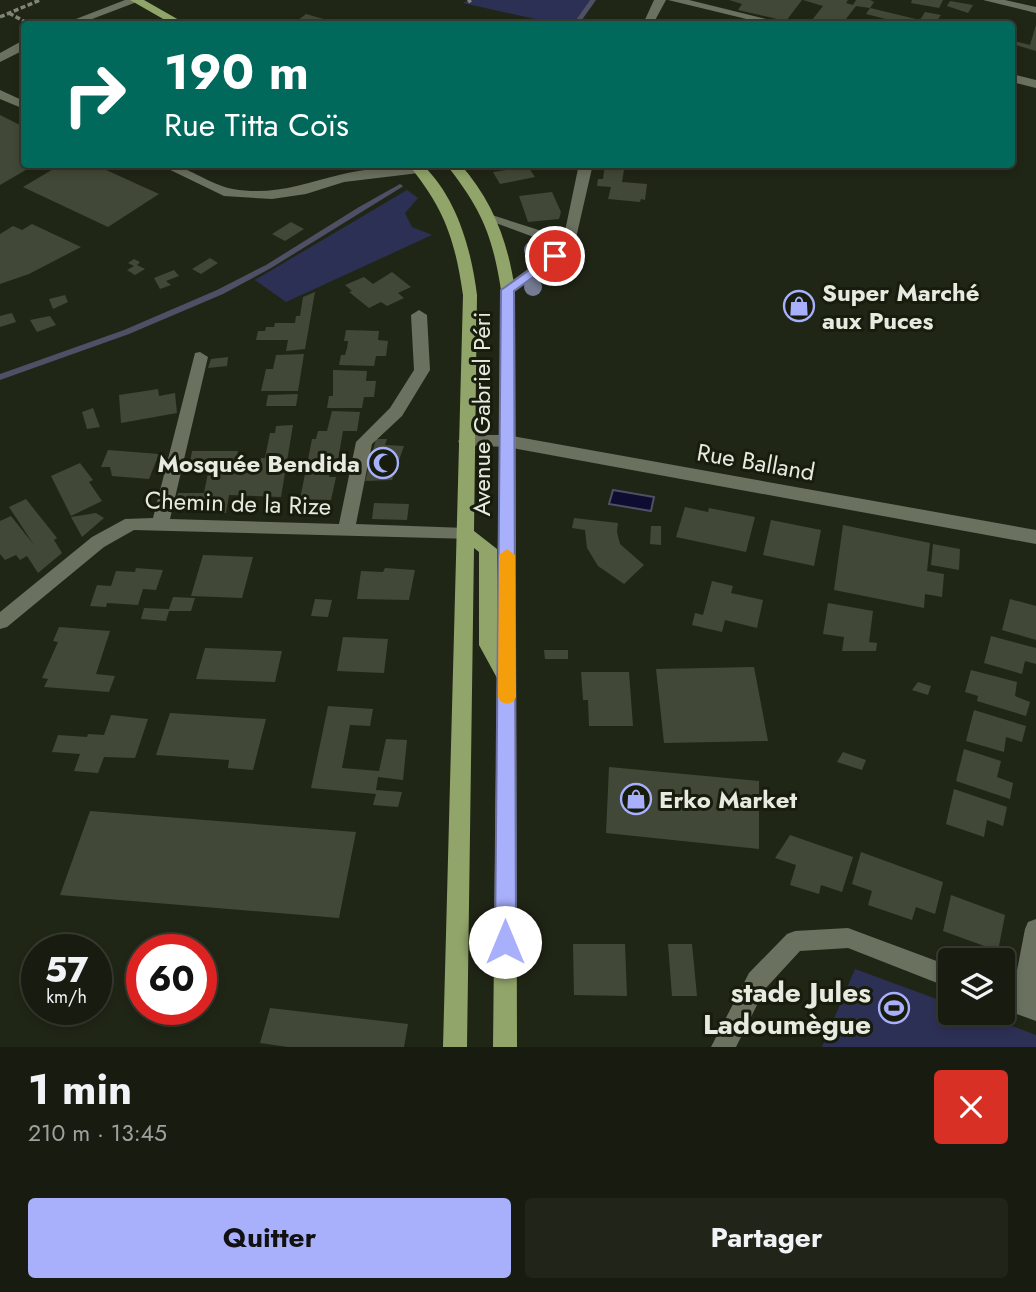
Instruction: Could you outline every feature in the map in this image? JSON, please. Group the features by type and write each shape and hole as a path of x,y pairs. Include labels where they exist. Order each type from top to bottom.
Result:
{"main road":[{"path":"136,0 174,21"},
{"name":"Avenue Gabriel Péri","path":"456,168 468,180 492,219 503,256 508,290 505,1047"},
{"name":"Avenue Gabriel Péri","path":"419,170 449,210 467,264 470,295 455,1047"},
{"name":"Avenue Gabriel Péri","path":"466,534 488,549 488,645 507,679"}],"street":[{"path":"77,21 136,0"},
{"path":"650,21 660,0"},
{"path":"674,0 767,21"},
{"path":"989,0 1036,9"},
{"path":"0,58 21,47"},
{"path":"1015,79 1036,84"},
{"path":"0,94 21,104"},
{"path":"173,168 229,193 272,195 306,190 342,178 419,170"},
{"path":"342,178 349,168"},
{"path":"508,290 555,256 571,236 585,168"},
{"path":"492,219 544,236 571,236"},
{"path":"346,531 364,442 396,412 422,370 419,315"},
{"path":"160,525 200,357"},
{"name":"Rue Balland","path":"466,441 506,441 1036,537"},
{"name":"Chemin de la Rize","path":"0,622 98,542 131,524 466,534"},
{"path":"1020,1004 1036,929"},
{"path":"723,1047 757,981 795,941 848,938 938,972"}],"path":[{"path":"0,17 40,0"},
{"path":"9,13 24,21"}],"shaded area":[{"path":"468,0 590,0 575,21 544,21 463,3"},
{"path":"407,190 418,198 405,213 412,227 432,235 286,302 255,280"},
{"path":"613,490 654,497 651,511 609,504"},
{"name":"stade Jules Ladoumègue","path":"855,969 938,1000 938,1025 1009,1025 1036,1035 1036,1047 822,1047"}],"building":[{"path":"729,0 802,0 786,21 738,10 742,4"},
{"path":"803,0 848,0 846,3 853,5 856,0 874,2 870,8 856,6 844,21 811,21 823,6"},
{"path":"912,0 943,0 939,8 911,3"},
{"path":"950,1 973,5 968,13 947,6"},
{"path":"870,8 920,20 925,12 941,15 936,21 894,21 866,14"},
{"path":"306,14 330,21 297,21"},
{"path":"1036,25 1036,51 1015,45 1015,41 1030,45"},
{"path":"0,115 21,126 21,168 29,168 0,185"},
{"path":"55,168 102,168 159,194 108,227 23,187"},
{"path":"505,168 529,168 535,177 500,184 493,172 506,170"},
{"path":"604,168 624,168 622,182 647,184 645,200 641,199 640,202 608,199 611,187 597,186 598,179 603,179"},
{"path":"552,192 561,212 559,219 528,222 519,196"},
{"path":"291,222 304,229 285,241 272,234"},
{"path":"32,224 81,247 29,274 0,284 0,234 13,226 22,230"},
{"path":"210,258 218,263 201,274 192,269"},
{"path":"134,259 140,262 137,265 145,269 135,275 127,270 134,266 128,263"},
{"path":"174,270 179,276 166,281 171,285 160,289 154,278"},
{"path":"392,272 411,287 398,293 404,298 387,306 381,302 369,308 349,292 352,291 345,285 364,277 373,284"},
{"path":"315,292 305,349 286,351 288,340 256,340 258,331 274,327 275,323 295,323 296,316 300,316 303,297"},
{"path":"65,295 68,302 53,309 49,299"},
{"path":"12,313 16,322 0,327 0,316"},
{"path":"50,316 56,325 37,332 30,320"},
{"path":"346,330 379,331 378,340 388,341 386,356 376,356 374,366 339,365 341,355 345,355 347,348 348,341 344,341"},
{"path":"304,354 298,391 261,391 266,369 273,369 276,355"},
{"path":"228,357 227,366 208,368 211,359"},
{"path":"333,370 367,371 366,381 376,381 374,397 364,397 362,408 327,408 329,396 333,396"},
{"path":"158,389 159,396 175,393 177,413 121,423 119,395"},
{"path":"298,394 296,406 266,406 268,395"},
{"path":"93,408 100,427 87,429 82,412"},
{"path":"332,411 360,412 357,431 343,431 338,460 333,460 329,477 336,477 331,500 300,499 312,439 316,439 318,431 327,431"},
{"path":"293,425 281,497 229,495 226,513 174,511 178,493 204,493 209,468 189,468 192,451 238,451 235,464 260,464 261,458 265,458 270,433 275,433 276,426"},
{"name":"Mosquée Bendida","path":"376,439 387,439 385,445 404,446 392,480 365,481"},
{"path":"108,450 159,454 149,479 112,476 110,467 101,467"},
{"path":"80,463 93,480 89,482 102,501 71,516 51,476"},
{"path":"26,499 57,538 54,540 62,553 38,573 27,556 20,560 16,555 5,560 0,554 0,521 11,516 34,545 9,507"},
{"path":"374,503 409,504 407,520 372,519"},
{"path":"685,507 708,512 709,508 755,517 746,552 676,537"},
{"path":"96,513 104,518 82,537 71,517"},
{"path":"574,518 618,523 620,544 644,565 624,584 598,566 587,548 585,530 572,528"},
{"path":"771,520 821,530 814,566 763,555"},
{"path":"843,525 930,543 927,571 944,574 942,597 925,594 924,608 834,590"},
{"path":"651,526 661,526 661,545 650,544"},
{"path":"933,544 960,549 959,570 931,565"},
{"path":"203,555 253,557 242,598 191,596"},
{"path":"136,568 163,570 156,590 143,589 138,605 107,603 106,607 90,606 97,585 111,586 116,571 135,572"},
{"path":"385,568 415,570 409,600 357,599 361,571 383,572"},
{"path":"712,581 733,586 731,593 763,600 757,628 725,620 722,632 692,625 695,613 703,615"},
{"path":"173,597 195,598 191,611 169,611 166,621 141,619 144,608 169,609"},
{"path":"315,599 332,600 328,617 311,616"},
{"path":"1010,599 1036,606 1036,640 1002,630"},
{"path":"828,603 873,611 869,642 877,643 876,651 842,651 844,637 823,634"},
{"path":"59,627 110,631 96,674 115,676 109,692 44,687 48,679 42,678 58,642 53,641"},
{"path":"991,636 1036,648 1036,664 1025,661 1022,674 984,663"},
{"path":"343,637 388,639 384,673 337,671"},
{"path":"205,648 282,651 275,682 196,679"},
{"path":"544,650 568,650 568,659 545,659"},
{"path":"754,667 768,741 664,743 656,669"},
{"path":"971,670 1017,682 1015,696 1030,702 1026,716 977,701 978,696 965,692"},
{"path":"581,672 629,672 633,726 589,726 588,700 583,700"},
{"path":"918,682 931,686 928,695 912,690"},
{"path":"328,706 373,709 370,726 350,725 342,768 379,771 386,739 407,740 403,780 378,777 376,790 402,792 398,807 373,805 376,794 311,788"},
{"path":"974,710 1026,726 1022,742 1006,737 1004,752 966,741"},
{"path":"170,713 266,719 253,770 228,768 229,760 156,755"},
{"path":"111,715 148,719 135,758 104,757 98,773 74,771 80,754 52,752 58,735 104,735"},
{"path":"964,749 1001,761 997,777 1013,783 1010,799 956,781"},
{"path":"843,752 866,760 862,770 837,762"},
{"path":"609,767 759,781 759,849 606,833"},
{"path":"954,789 1007,807 1003,826 987,820 984,837 946,824"},
{"path":"90,811 356,832 339,918 60,895"},
{"path":"790,835 853,857 842,892 821,885 819,894 790,885 796,865 775,858"},
{"path":"861,852 943,882 935,914 916,907 912,920 868,905 872,891 852,884"},
{"path":"951,895 1005,915 999,948 990,948 943,931"},
{"path":"573,944 625,944 627,996 574,995"},
{"path":"668,944 692,944 697,996 672,996"},
{"path":"270,1008 408,1024 404,1047 288,1047 260,1043"}],"waterway":[{"path":"578,21 593,0"},
{"path":"0,377 126,332 220,292 400,186"}],"slow traffic":[{"path":"507,555 507,697"}],"place":[{"name":"Super Marché aux Puces","path":"799,306"},
{"name":"Mosquée Bendida","path":"383,463"},
{"name":"Erko Market","path":"636,799"},
{"name":"stade Jules Ladoumègue","path":"894,1008"}],"route":[{"path":"505,942 508,290 555,256"}]}
